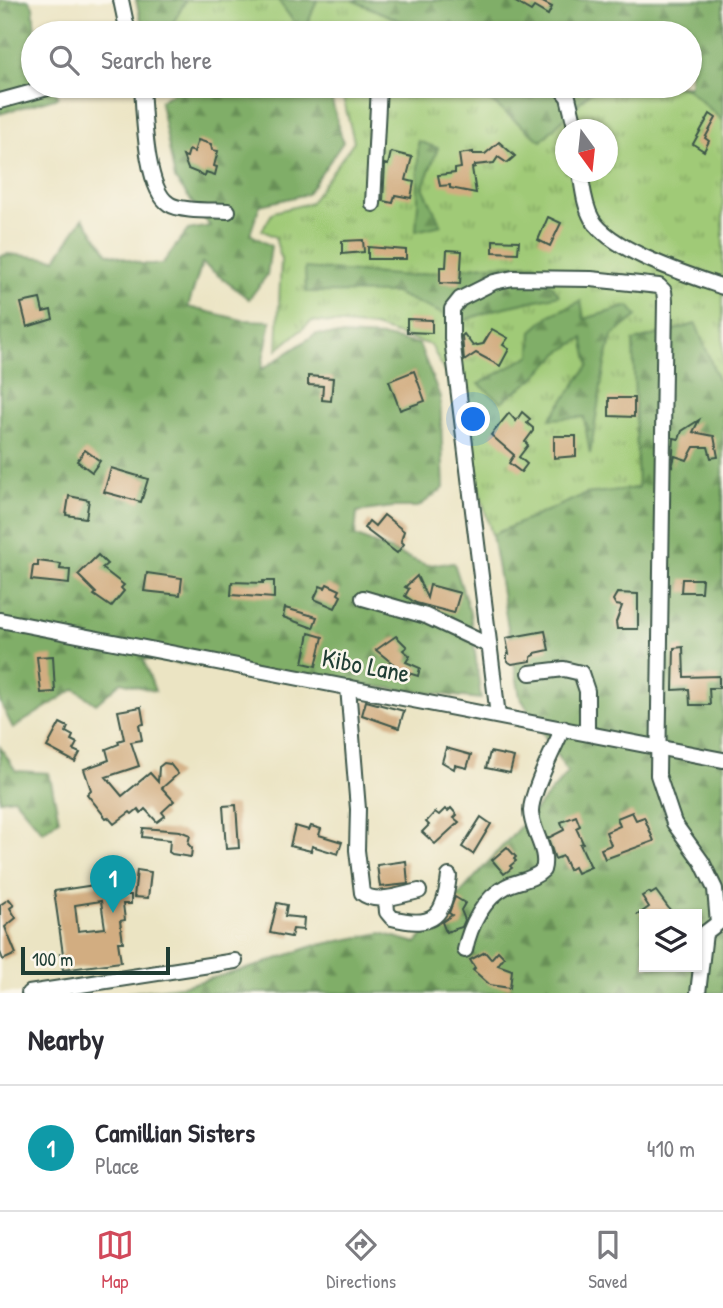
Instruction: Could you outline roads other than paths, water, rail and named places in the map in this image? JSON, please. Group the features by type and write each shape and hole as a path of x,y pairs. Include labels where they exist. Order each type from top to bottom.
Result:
{"street":[{"path":"121,0 125,21"},
{"path":"0,101 21,95"},
{"path":"143,98 150,159 158,193 168,204 177,208 228,211"},
{"path":"373,204 378,98"},
{"path":"568,98 573,119"},
{"path":"582,182 586,207 594,222 606,235 634,252 673,270 723,287"},
{"path":"498,716 452,338 452,309 460,299 474,290 513,278 591,279 659,286 664,291 665,300 658,775 674,823 702,862 715,888 718,923 705,933 698,993"},
{"path":"363,598 426,616 488,645"},
{"name":"Kibo Lane","path":"0,620 723,760"},
{"path":"530,673 564,669 581,673 587,691 587,733"},
{"path":"348,687 362,893 369,898 386,898 419,891"},
{"path":"465,950 474,922 497,893 543,870 543,853 536,835 531,808 563,728"},
{"path":"386,898 387,912 392,918 417,922 428,920 445,904 449,876"},
{"path":"29,993 235,961"}],"place":[{"name":"Camillian Sisters","path":"113,913"}]}
